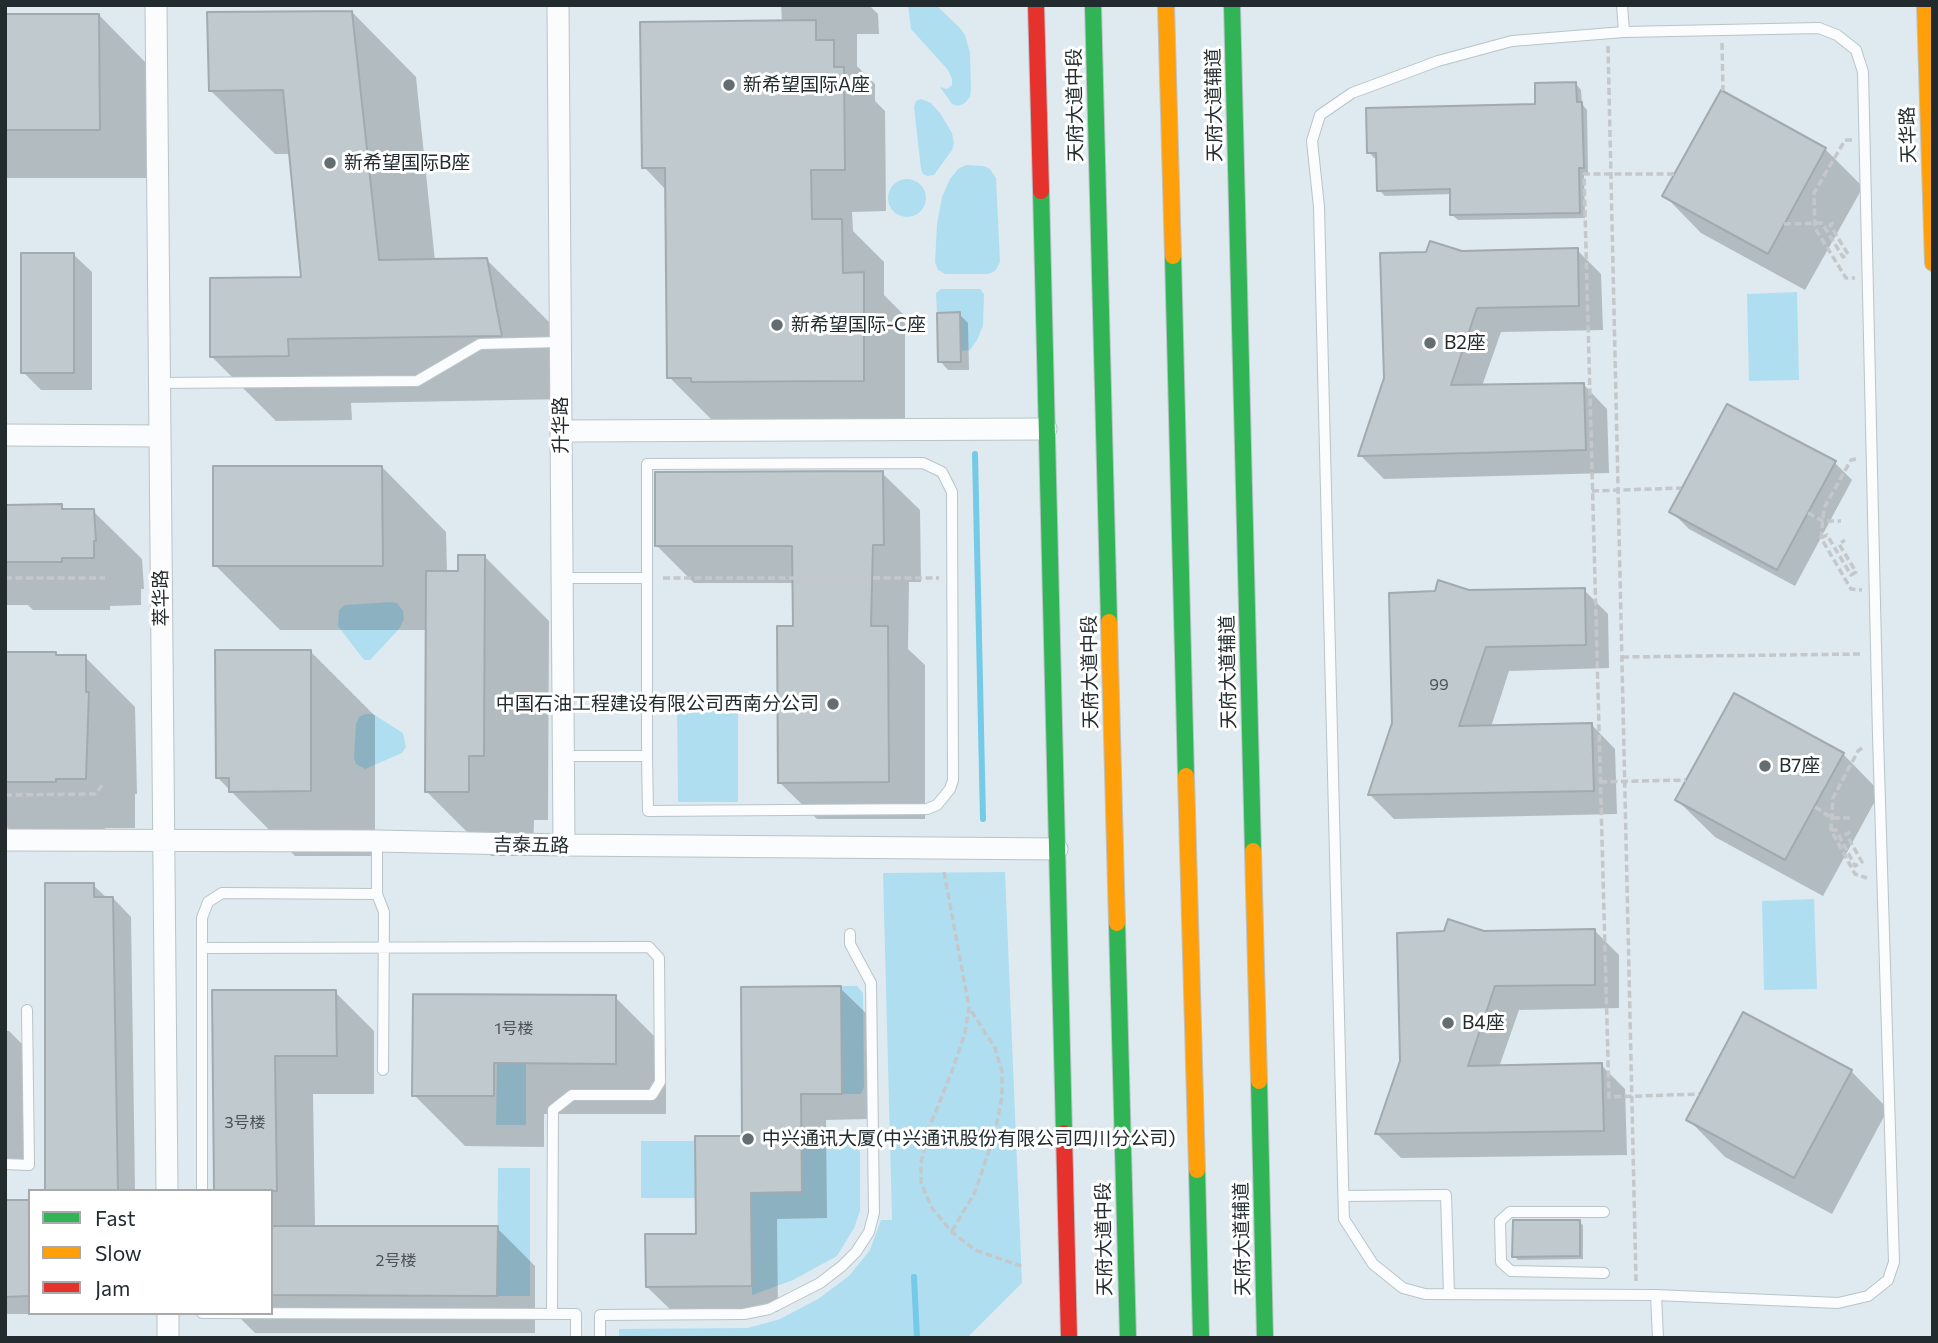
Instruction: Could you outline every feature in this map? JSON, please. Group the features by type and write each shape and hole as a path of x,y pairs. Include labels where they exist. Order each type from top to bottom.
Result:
{"street":[{"name":"萃华路","path":"156,5 167,1189"},
{"name":"升华路","path":"558,5 564,845"},
{"path":"1036,5 1069,1338"},
{"name":"天府大道中段","path":"1093,5 1128,1338"},
{"path":"1166,5 1201,1338"},
{"name":"天府大道辅道","path":"1232,5 1265,1338"},
{"name":"天华路","path":"1925,5 1933,263"},
{"path":"561,431 1046,429"},
{"path":"5,435 160,436"},
{"name":"吉泰五路","path":"5,840 377,841 1057,849"},
{"path":"168,1315 168,1338"}],"lane":[{"path":"1622,5 1624,32"},
{"path":"1819,28 1837,35 1856,50 1863,72 1874,591 1895,1262 1888,1280 1868,1296 1838,1303 1636,1294 1425,1294 1403,1288 1388,1278 1373,1264 1344,1219 1319,207 1312,141 1320,115 1352,93 1438,61 1512,41 1624,32 1819,28"},
{"path":"160,383 417,381 480,344 560,342"},
{"path":"923,463 933,466 942,472 952,492 952,578 953,780 950,789 937,805 927,809 648,811 647,464 923,463"},
{"path":"562,578 647,578"},
{"path":"563,757 647,756"},
{"path":"377,841 377,894 384,912 385,948 383,1070"},
{"path":"202,1189 201,918 208,902 222,893 377,894"},
{"path":"600,1338 600,1315 744,1314 769,1309 820,1283 856,1252 869,1232 874,1213 871,983 850,944 850,934"},
{"path":"201,948 649,947 659,958 660,1082 652,1095 572,1095 553,1110 552,1314"},
{"path":"5,1164 29,1165 27,1010"},
{"path":"1344,1196 1446,1195 1449,1294"},
{"path":"1604,1212 1510,1212 1500,1221 1501,1262 1511,1272 1604,1273"},
{"path":"1656,1295 1658,1338"},
{"path":"273,1313 576,1314 576,1338"}],"path":[{"path":"1608,34 1636,1294"},
{"path":"1722,54 1723,91"},
{"path":"1865,140 1845,140 1814,193 1815,228 1846,278 1867,278"},
{"path":"1674,174 1584,174 1592,491 1609,1097 1699,1094"},
{"path":"1784,224 1822,223 1843,257 1848,254 1830,225 1836,220"},
{"path":"1871,455 1851,460 1824,508 1821,538 1851,589 1874,591"},
{"path":"1592,491 1681,488"},
{"path":"1808,513 1823,521 1841,521"},
{"path":"1821,538 1827,535 1850,575 1856,572 1839,544 1845,540"},
{"path":"5,578 105,578"},
{"path":"647,578 952,578"},
{"path":"1622,657 1876,654"},
{"path":"1878,736 1858,751 1833,798 1831,830 1854,874 1882,884"},
{"path":"1600,782 1686,780"},
{"path":"5,795 95,794 104,783"},
{"path":"1815,807 1832,818 1850,818"},
{"path":"1831,830 1836,830 1855,866 1862,862 1846,834 1850,832"},
{"path":"944,872 968,1007 965,1033 953,1071 931,1123 921,1162 921,1183 932,1208 952,1232 975,1250 1021,1266"},
{"path":"952,1232 975,1192 995,1133 1002,1097 1002,1072 995,1048 968,1007"}],"shaded area":[{"path":"908,5 936,5 965,35 970,53 971,88 970,97 965,103 958,106 952,104 940,87 947,89 952,85 952,79 948,70 911,29"},
{"path":"921,99 931,103 940,113 952,133 954,144 934,175 927,176 921,169 914,107 916,101"},
{"path":"966,165 984,166 990,169 996,178 1000,262 995,271 988,274 945,274 938,270 935,262 942,197 950,179 958,169"},
{"path":"907,179 920,185 926,198 920,211 907,217 894,211 888,198 894,185"},
{"path":"941,289 980,289 984,294 983,326 970,350 961,351 960,312 937,313 936,293"},
{"path":"1797,292 1799,380 1749,381 1747,294"},
{"path":"397,603 403,611 404,619 399,629 370,660 364,660 338,626 339,610 345,605"},
{"path":"677,703 738,703 738,802 678,802"},
{"path":"373,714 403,733 406,747 402,753 365,769 356,764 354,758 356,724 359,717"},
{"path":"1005,872 1022,1283 967,1338 619,1338 619,1329 748,1328 780,1319 818,1299 849,1276 870,1250 881,1220 892,1220 883,873"},
{"path":"1814,899 1817,989 1764,990 1762,901"},
{"path":"841,986 857,986 863,993 864,1088 860,1094 842,1094"},
{"path":"497,1063 526,1064 526,1125 496,1125"},
{"path":"641,1141 695,1141 696,1198 641,1198"},
{"path":"801,1142 854,1142 860,1152 860,1211 854,1228 837,1256 793,1280 752,1295 751,1193 801,1192"},
{"path":"498,1168 530,1168 530,1296 497,1296"}],"building":[{"name":"新希望国际B座","path":"352,11 379,260 487,258 502,336 288,339 289,356 210,357 210,278 301,277 283,90 209,91 207,12"},
{"path":"5,14 99,14 100,130 5,130"},
{"path":"816,20 816,40 834,40 834,67 844,67 845,170 811,170 812,219 842,219 843,273 864,272 864,381 691,382 691,378 667,378 665,168 642,168 640,22"},
{"path":"1576,82 1577,102 1582,102 1584,168 1579,168 1580,213 1450,215 1450,189 1377,191 1376,153 1367,153 1366,108 1535,104 1535,83"},
{"path":"1721,90 1826,148 1768,254 1662,196"},
{"name":"B2座","path":"1430,241 1462,251 1578,248 1579,306 1477,308 1451,385 1584,383 1586,450 1358,456 1384,378 1380,253 1426,252"},
{"path":"21,253 74,253 74,373 21,373"},
{"path":"960,312 961,362 938,362 937,313"},
{"path":"1727,404 1836,461 1777,570 1669,512"},
{"path":"213,466 382,466 383,566 213,566"},
{"path":"883,471 884,545 873,545 871,626 888,626 889,782 778,783 777,626 793,626 792,546 655,546 655,472"},
{"path":"62,504 62,509 94,509 94,558 62,558 62,562 5,562 5,505"},
{"path":"458,555 485,555 484,756 469,756 469,792 425,792 426,571 458,571"},
{"path":"1438,580 1469,590 1585,588 1586,645 1486,647 1459,726 1592,723 1594,791 1368,795 1392,723 1389,593 1435,591"},
{"path":"215,650 311,650 311,791 229,792 229,778 216,778"},
{"path":"5,652 86,655 86,692 89,692 86,779 5,782"},
{"name":"B7座","path":"1734,693 1844,753 1785,860 1675,800"},
{"path":"45,883 94,883 94,897 113,897 118,1189 45,1189"},
{"name":"B4座","path":"1448,919 1484,931 1595,929 1595,985 1495,986 1468,1066 1602,1063 1604,1131 1375,1134 1400,1061 1397,933 1444,931"},
{"name":"中兴通讯大厦(中兴通讯股份有限公司四川分公司)","path":"841,986 842,1094 801,1094 802,1192 751,1193 752,1286 646,1287 645,1234 696,1234 695,1136 742,1136 741,987"},
{"path":"212,990 336,990 337,1056 275,1056 277,1191 214,1189"},
{"path":"413,994 616,995 616,1064 494,1063 494,1096 412,1096"},
{"path":"1743,1012 1852,1070 1794,1178 1686,1120"},
{"path":"5,1200 28,1200 28,1296 5,1297"},
{"path":"1513,1220 1580,1220 1580,1256 1512,1257"},
{"path":"273,1226 498,1226 497,1296 273,1295"}],"waterway":[{"path":"975,454 983,819"},
{"path":"914,1277 917,1338"}],"traffic: fast":[{"path":"1093,5 1109,622"},
{"path":"1232,5 1253,851"},
{"path":"1041,191 1064,1133"},
{"path":"1173,256 1186,776"},
{"path":"1117,923 1128,1338"},
{"path":"1259,1081 1265,1338"},
{"path":"1197,1170 1201,1338"}],"traffic: slow":[{"path":"1166,5 1173,256"},
{"path":"1925,5 1933,263"},
{"path":"1109,622 1117,923"},
{"path":"1186,776 1197,1170"},
{"path":"1253,851 1259,1081"}],"traffic: jam":[{"path":"1036,5 1041,191"},
{"path":"1064,1133 1069,1338"}],"place":[{"name":"新希望国际A座","path":"729,85"},
{"name":"新希望国际B座","path":"330,163"},
{"name":"新希望国际-C座","path":"777,325"},
{"name":"B2座","path":"1430,343"},
{"name":"中国石油工程建设有限公司西南分公司","path":"833,704"},
{"name":"B7座","path":"1765,766"},
{"name":"B4座","path":"1448,1023"},
{"name":"中兴通讯大厦(中兴通讯股份有限公司四川分公司)","path":"748,1139"}]}
